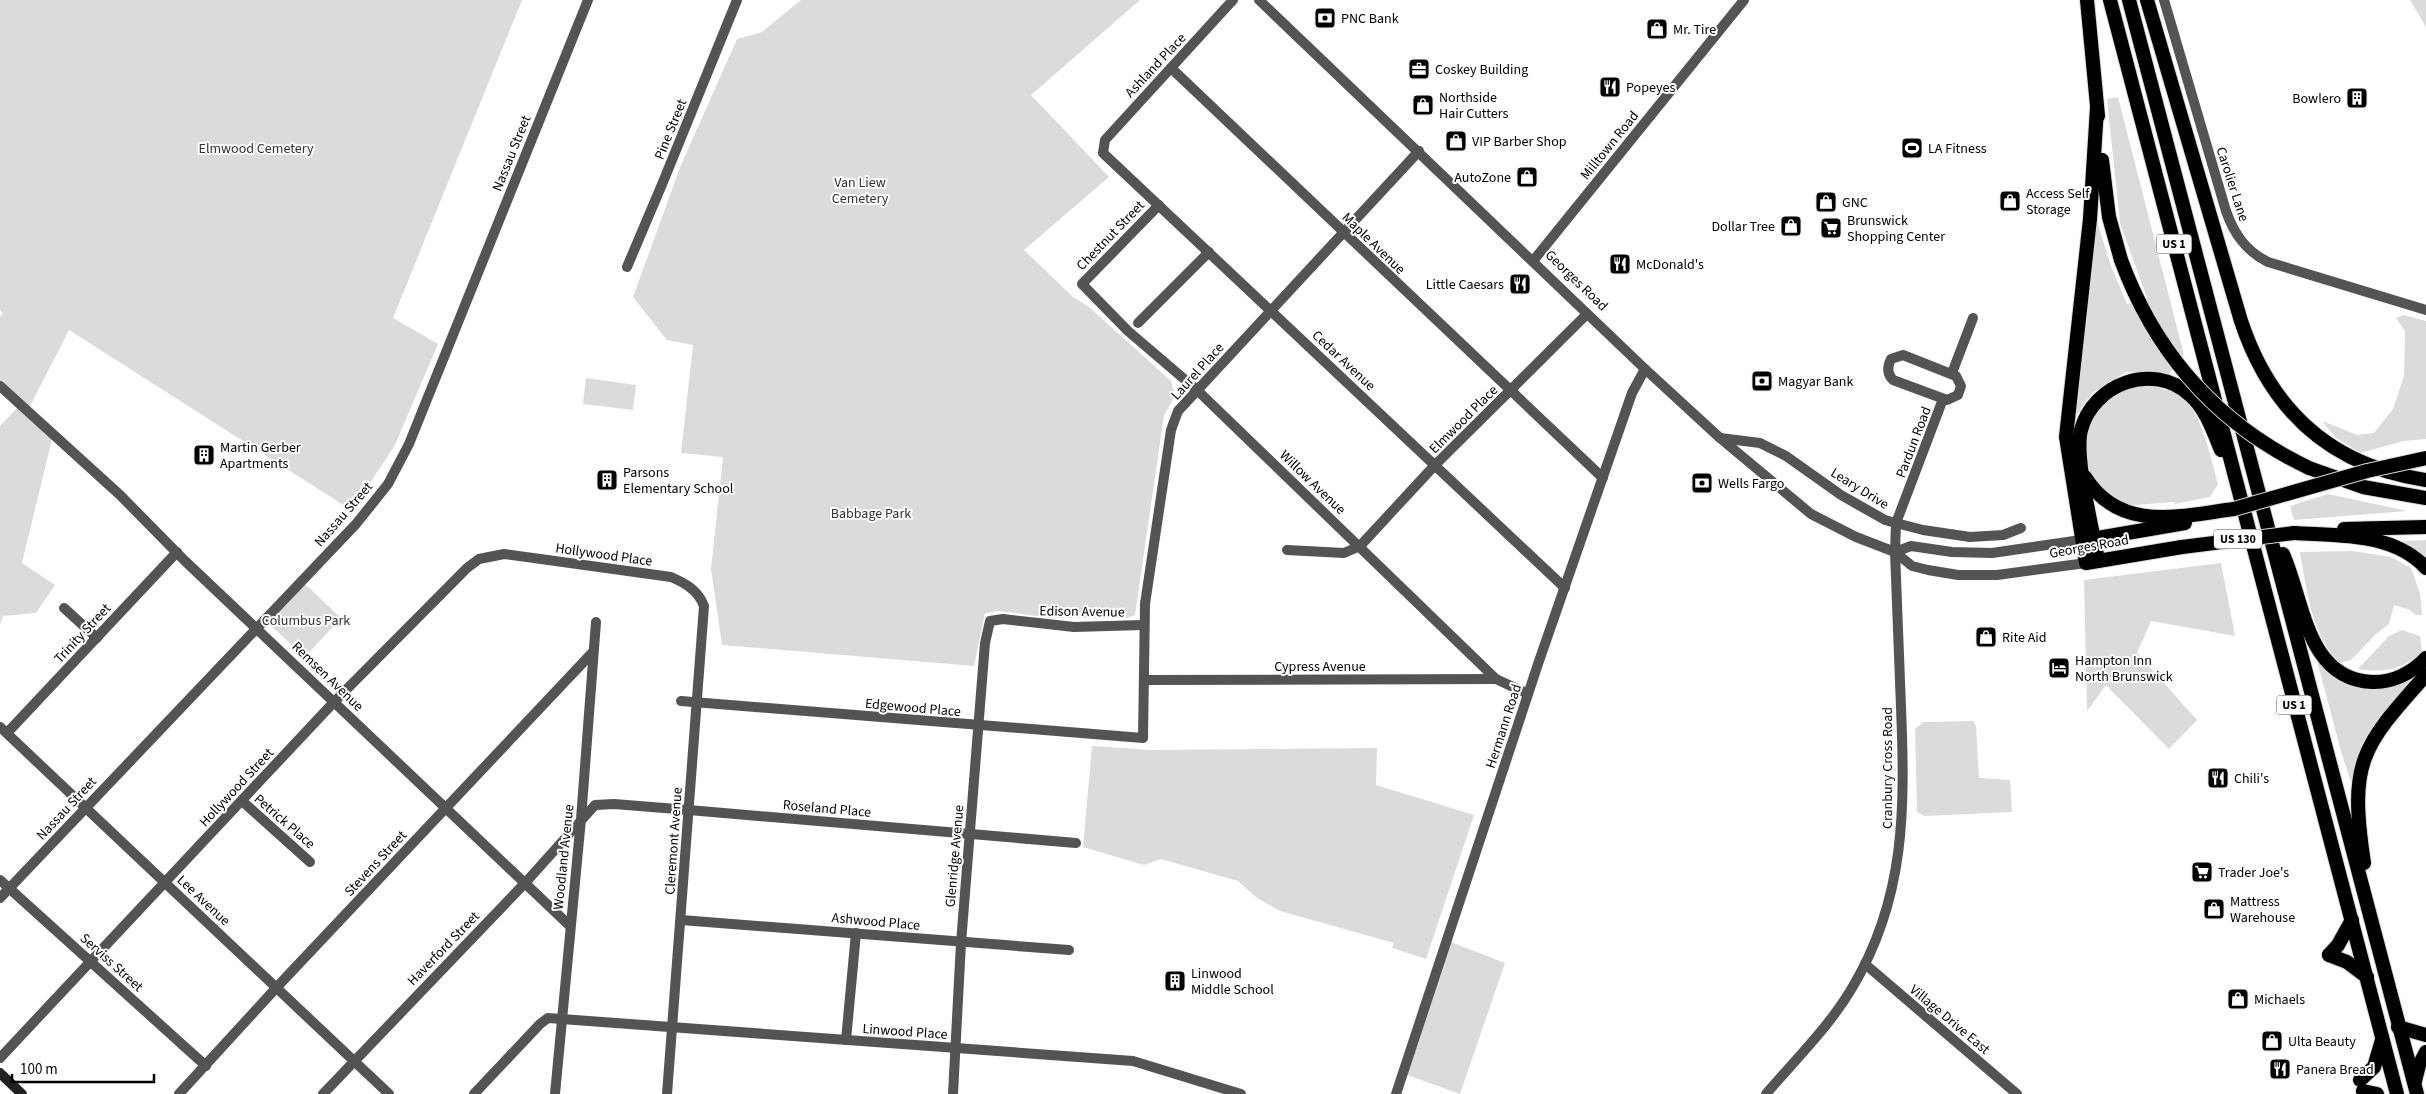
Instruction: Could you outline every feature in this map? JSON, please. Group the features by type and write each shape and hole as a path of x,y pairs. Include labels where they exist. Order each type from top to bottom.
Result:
{"highway":[{"path":"2087,0 2104,188 2112,232 2133,291 2151,327 2166,350 2192,383 2225,415 2248,433 2278,452 2309,468 2363,487 2426,498"},
{"name":"US 1","path":"2110,0 2397,1094"},
{"name":"US 1","path":"2130,0 2416,1090"},
{"path":"2147,0 2241,321 2261,370 2292,412 2311,432 2331,446 2366,465 2397,475 2426,480"},
{"path":"2092,562 2066,437 2090,219 2097,108"},
{"path":"2088,539 2083,474 2079,451 2080,437 2091,408 2104,393 2118,384 2154,379 2179,387 2200,406 2238,489"},
{"name":"US 130","path":"2176,521 2234,509 2367,471 2426,458"},
{"path":"2083,474 2103,499 2120,510 2176,521"},
{"path":"2267,519 2293,576 2308,629 2319,651 2332,667 2342,674 2360,680 2382,682 2406,674 2426,658"},
{"name":"Georges Road","path":"2088,539 2176,521"},
{"name":"US 130","path":"2294,533 2426,527"},
{"path":"2294,533 2365,538 2378,541 2409,554 2426,568"},
{"name":"Georges Road","path":"2092,562 2182,546 2294,533"},
{"path":"2374,933 2358,820 2357,790 2360,772 2367,750 2382,726 2426,674"},
{"path":"2352,920 2338,945 2329,955 2347,962 2367,977"},
{"path":"2398,1026 2426,1035"},
{"path":"2378,1094 2362,1086 2374,1067 2382,1036"},
{"path":"2416,1090 2419,1064 2426,1052"}],"main road":[{"path":"0,1074 22,1094"}],"street":[{"name":"Nassau Street","path":"0,898 367,511 388,484 409,444 588,0"},
{"name":"Pine Street","path":"627,266 664,182 737,0"},
{"name":"Ashland Place","path":"1103,153 1104,140 1234,0"},
{"name":"Georges Road","path":"1259,0 1420,151 1645,369 1720,438 1812,514 1856,537 1895,552 1912,566 1958,575 2014,574 2092,562"},
{"name":"Milltown Road","path":"1533,261 1744,0"},
{"name":"Carolier Lane","path":"2164,0 2226,211 2232,229 2242,243 2255,255 2268,262 2426,310"},
{"name":"Maple Avenue","path":"1171,68 1602,478"},
{"name":"Laurel Place","path":"1144,738 1143,626 1171,430 1178,411 1420,151"},
{"name":"Cedar Avenue","path":"1103,153 1565,588"},
{"name":"Chestnut Street","path":"1082,284 1159,205"},
{"path":"1138,323 1209,252"},
{"name":"Willow Avenue","path":"1082,284 1128,331 1197,390 1496,679 1528,694"},
{"name":"Elmwood Place","path":"1360,546 1435,465 1587,314"},
{"path":"1952,373 1972,318"},
{"path":"1902,355 1952,373 1960,382 1960,391 1955,398 1944,399 1893,380 1888,373 1888,364 1891,359 1902,355"},
{"name":"Hermann Road","path":"1396,1094 1528,694 1602,478 1632,393 1645,369"},
{"name":"Remsen Avenue","path":"0,386 120,495 177,552 570,925"},
{"name":"Pardun Road","path":"1895,552 1896,523 1944,399"},
{"name":"Leary Drive","path":"1720,438 1760,443 1786,456 1841,495 1885,520 1923,530 1970,537 2003,535 2021,528"},
{"name":"Georges Road","path":"1895,552 1911,546 1952,552 1992,553 2088,539"},
{"path":"1287,550 1344,553 1360,546"},
{"name":"Trinity Street","path":"4,730 97,638 177,552"},
{"name":"Cranbury Cross Road","path":"1766,1094 1837,1010 1865,964 1886,914 1899,859 1904,785 1895,552"},
{"name":"Hollywood Place","path":"504,554 671,576 687,584 696,592"},
{"name":"Hollywood Street","path":"0,1058 334,702 467,568 479,559 504,554"},
{"name":"Cleremont Avenue","path":"667,1094 705,614 701,599 696,592"},
{"path":"64,608 97,638"},
{"name":"Edison Avenue","path":"990,621 1002,619 1074,627 1143,626"},
{"name":"Glenridge Avenue","path":"952,1094 961,943 985,643 990,621"},
{"name":"Woodland Avenue","path":"555,1094 581,819 592,653 596,622"},
{"name":"Stevens Street","path":"179,1094 276,988 592,653"},
{"name":"Cypress Avenue","path":"1144,680 1496,679"},
{"name":"Edgewood Place","path":"681,701 1144,738"},
{"name":"Lee Avenue","path":"4,730 389,1094"},
{"name":"Petrick Place","path":"242,801 310,862"},
{"name":"Roseland Place","path":"581,819 595,806 614,804 1076,843"},
{"name":"Haverford Street","path":"323,1094 526,882 581,819"},
{"name":"Serviss Street","path":"0,880 206,1066"},
{"name":"Ashwood Place","path":"681,920 1069,950"},
{"path":"846,1040 856,933"},
{"name":"Village Drive East","path":"1865,964 2017,1094"},
{"name":"Linwood Place","path":"474,1094 543,1020 563,1019 1133,1061 1241,1094"}],"green space":[{"name":"Elmwood Cemetery","path":"0,0 522,0 393,318 438,344 395,445 358,501 345,506 69,330 29,408 53,435 22,563 55,585 36,613 3,616 0,625 0,426 22,403 0,384 0,317 3,313 0,310"},
{"path":"801,0 1140,0 1031,95 1109,177 1024,250 1073,297 1089,307 1171,381 1175,396 1164,415 1135,615 1127,618 1050,618 999,611 985,613 974,666 722,645 711,569 723,457 681,453 693,345 667,340 633,297 681,165 737,39 762,32"},
{"path":"2410,0 2426,0 2426,27"},
{"path":"2118,97 2184,355 2169,374 2126,372 2092,393 2071,423 2097,221 2111,266 2127,304 2147,298 2120,223 2107,99"},
{"path":"2404,315 2426,321 2426,439 2403,441 2361,453 2336,438 2322,421 2357,435 2374,433 2393,409 2404,376 2405,331 2396,318"},
{"path":"586,378 636,385 633,410 583,404"},
{"path":"2147,385 2181,396 2195,413 2209,449 2218,484 2210,497 2175,504 2174,502 2123,506 2099,487 2089,473 2085,460 2085,447 2091,421 2098,409 2107,399 2121,390"},
{"path":"2328,494 2408,511 2294,520 2290,506"},
{"path":"2426,540 2426,560 2402,543 2403,541"},
{"path":"2352,551 2391,557 2411,568 2420,593 2422,615 2416,615 2410,610 2394,605 2389,624 2376,634 2351,660 2339,663 2322,638 2316,625 2308,597 2300,552"},
{"path":"2221,563 2235,636 2151,621 2137,653 2197,720 2169,749 2106,685 2087,711 2084,580"},
{"name":"Columbus Park","path":"305,584 341,618 305,657 269,624"},
{"path":"2402,630 2420,636 2422,652 2407,663 2392,669 2377,671 2358,669 2389,636"},
{"path":"2316,657 2334,674 2412,677 2415,681 2379,721 2362,744 2351,782 2342,755"},
{"path":"1973,721 1976,726 1979,778 2010,780 2012,812 1925,816 1917,812 1915,729 1924,722"},
{"path":"1092,746 1151,750 1377,748 1376,785 1474,815 1426,959 1392,948 1394,943 1280,911 1257,898 1238,881 1161,859 1144,865 1083,847"},
{"path":"1446,940 1505,963 1460,1094 1402,1073"}],"place":[{"name":"PNC Bank","path":"1325,18"},
{"name":"Mr. Tire","path":"1657,29"},
{"name":"Coskey Building","path":"1419,69"},
{"name":"Popeyes","path":"1610,87"},
{"name":"Bowlero","path":"2357,98"},
{"name":"Northside Hair Cutters","path":"1423,105"},
{"name":"VIP Barber Shop","path":"1456,141"},
{"name":"LA Fitness","path":"1912,148"},
{"name":"AutoZone","path":"1527,177"},
{"name":"Access Self Storage","path":"2010,201"},
{"name":"GNC","path":"1826,202"},
{"name":"Dollar Tree","path":"1791,226"},
{"name":"Brunswick Shopping Center","path":"1831,228"},
{"name":"McDonald's","path":"1620,264"},
{"name":"Little Caesars","path":"1520,284"},
{"name":"Magyar Bank","path":"1762,381"},
{"name":"Martin Gerber Apartments","path":"204,455"},
{"name":"Parsons Elementary School","path":"607,480"},
{"name":"Wells Fargo","path":"1702,483"},
{"name":"Rite Aid","path":"1986,637"},
{"name":"Hampton Inn North Brunswick","path":"2059,668"},
{"name":"Chili's","path":"2218,778"},
{"name":"Trader Joe's","path":"2202,872"},
{"name":"Mattress Warehouse","path":"2214,909"},
{"name":"Linwood Middle School","path":"1175,981"},
{"name":"Michaels","path":"2238,999"},
{"name":"Ulta Beauty","path":"2272,1041"},
{"name":"Panera Bread","path":"2280,1069"}],"park label":[{"name":"Van Liew Cemetery","path":"860,190"},
{"name":"Babbage Park","path":"871,513"}]}
